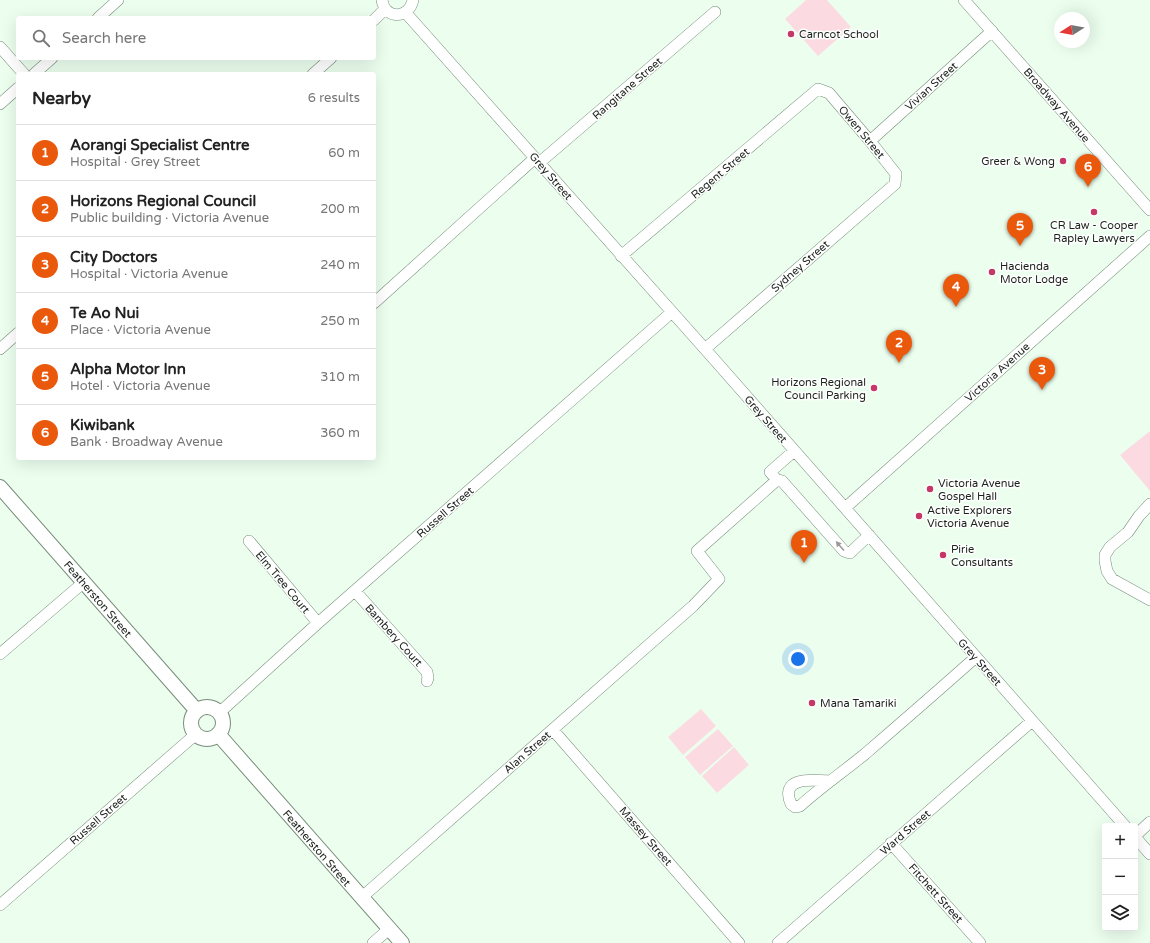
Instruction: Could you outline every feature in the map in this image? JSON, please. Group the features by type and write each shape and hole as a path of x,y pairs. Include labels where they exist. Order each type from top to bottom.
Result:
{"main road":[{"name":"Featherston Street","path":"0,487 197,711"},
{"path":"208,707 213,708 219,713 222,720 222,725 218,734 209,738 200,737 196,734 191,724 197,711 208,707"},
{"name":"Featherston Street","path":"218,734 402,943"}],"street":[{"path":"100,16 118,0"},
{"path":"376,17 384,5 396,14 405,12 412,5 413,0"},
{"name":"Broadway Avenue","path":"964,0 1150,210"},
{"name":"Grey Street","path":"405,12 705,349 1122,823"},
{"name":"Rangitane Street","path":"376,301 537,161 715,12"},
{"name":"Vivian Street","path":"870,141 992,31"},
{"path":"0,47 22,72"},
{"path":"36,72 50,60"},
{"path":"315,72 329,60"},
{"name":"Owen Street","path":"818,89 829,93 870,141 896,174 895,184"},
{"name":"Regent Street","path":"621,256 818,89"},
{"path":"0,104 16,90"},
{"name":"Sydney Street","path":"705,349 895,184"},
{"name":"Victoria Avenue","path":"845,508 1150,236"},
{"name":"Russell Street","path":"219,713 318,623 672,312"},
{"path":"0,349 16,336"},
{"path":"794,451 770,472 777,480 782,481 844,551 850,553 869,535"},
{"name":"Alan Street","path":"361,898 693,606 719,579 697,551 777,480"},
{"path":"1150,504 1139,516 1128,532 1110,547 1105,555 1107,571 1112,579 1150,600"},
{"name":"Elm Tree Court","path":"249,542 318,623"},
{"path":"0,654 84,582"},
{"name":"Bambery Court","path":"355,591 427,672 427,681"},
{"path":"829,781 844,771 976,658"},
{"name":"Ward Street","path":"778,943 1032,721"},
{"name":"Massey Street","path":"553,730 739,943"},
{"name":"Russell Street","path":"0,905 196,734"},
{"path":"1138,834 1150,822"},
{"path":"1138,840 1150,854"},
{"name":"Fitchett Street","path":"891,843 980,943"},
{"path":"373,943 389,929"}],"shaded area":[{"path":"806,0 827,0 851,27 818,56 785,19"},
{"path":"1150,431 1150,491 1120,455"},
{"path":"701,709 716,726 683,755 668,737"},
{"path":"718,729 733,746 700,775 685,757"},
{"path":"734,747 749,765 717,793 702,776"}],"place":[{"name":"Carncot School","path":"791,34"},
{"name":"Greer & Wong","path":"1063,161"},
{"name":"Kiwibank","path":"1088,187"},
{"name":"CR Law - Cooper Rapley Lawyers","path":"1094,212"},
{"name":"Alpha Motor Inn","path":"1020,246"},
{"name":"Hacienda Motor Lodge","path":"992,272"},
{"name":"Te Ao Nui","path":"956,307"},
{"name":"Horizons Regional Council","path":"899,363"},
{"name":"Horizons Regional Council Parking","path":"874,388"},
{"name":"City Doctors","path":"1042,390"},
{"name":"Victoria Avenue Gospel Hall","path":"930,489"},
{"name":"Active Explorers Victoria Avenue","path":"919,516"},
{"name":"Pirie Consultants","path":"943,555"},
{"name":"Aorangi Specialist Centre","path":"804,563"},
{"name":"Mana Tamariki","path":"812,703"}]}
